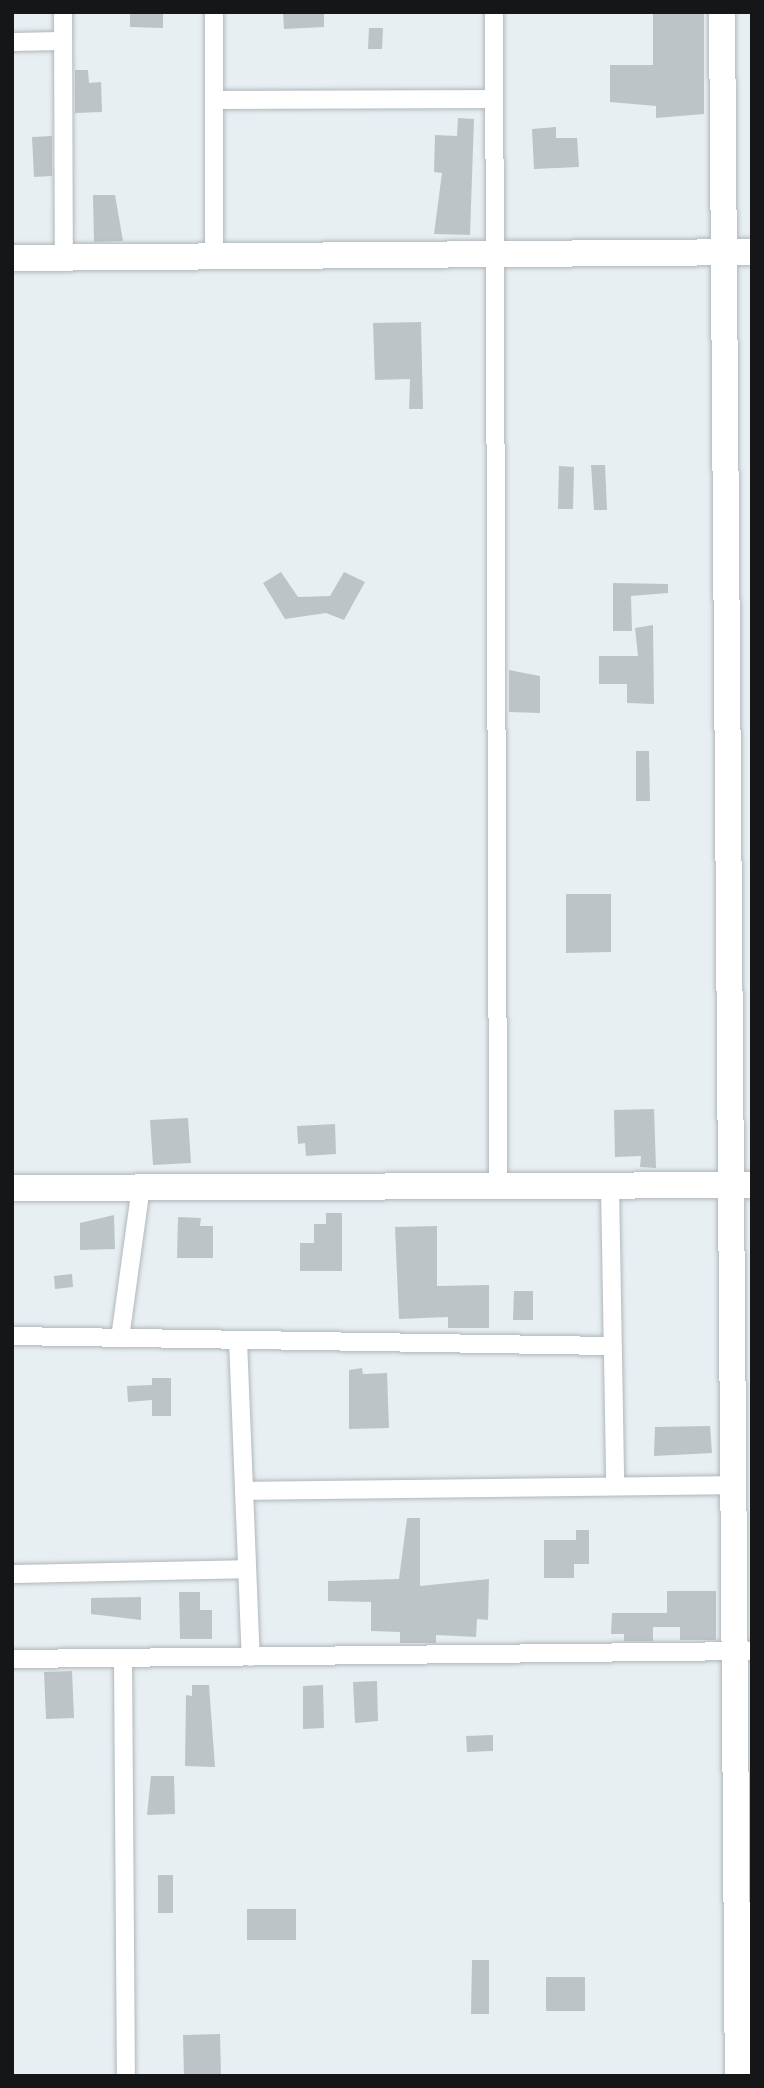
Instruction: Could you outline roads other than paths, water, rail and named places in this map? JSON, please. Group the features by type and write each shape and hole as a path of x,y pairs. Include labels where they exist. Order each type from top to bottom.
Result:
{"street":[{"path":"63,12 64,257"},
{"path":"214,12 214,257"},
{"path":"494,12 498,1185"},
{"path":"722,12 723,253 743,1185 736,1485 744,1651 738,2076"},
{"path":"12,42 62,41"},
{"path":"215,100 494,99"},
{"path":"12,258 752,253"},
{"path":"610,1185 610,1346 615,1486"},
{"path":"12,1188 743,1185"},
{"path":"120,1338 141,1186"},
{"path":"12,1336 610,1346"},
{"path":"237,1340 251,1657"},
{"path":"244,1491 736,1485"},
{"path":"12,1574 247,1569"},
{"path":"12,1659 744,1651"},
{"path":"123,1658 126,2076"}]}
